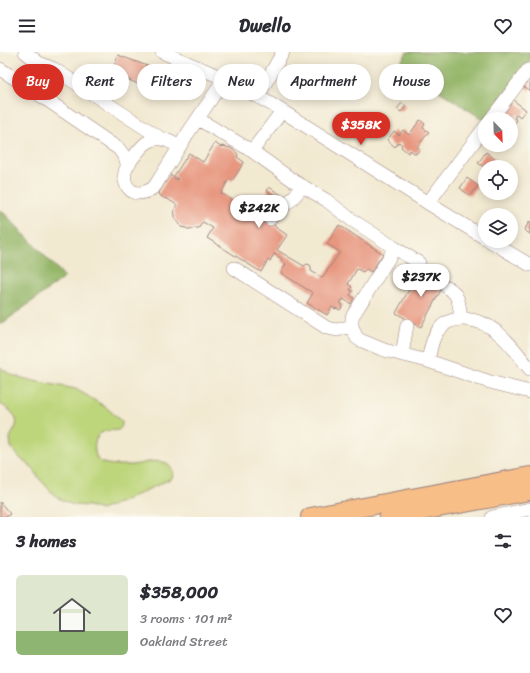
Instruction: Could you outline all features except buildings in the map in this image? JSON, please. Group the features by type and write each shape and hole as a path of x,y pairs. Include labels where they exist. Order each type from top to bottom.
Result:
{"highway":[{"path":"310,517 530,476"},
{"path":"388,517 530,491"}],"street":[{"path":"25,52 39,63 54,69 162,139 179,146"},
{"path":"162,52 214,74"},
{"path":"269,77 283,52"},
{"path":"0,69 12,77"},
{"path":"496,112 528,70 530,71"},
{"path":"162,139 147,142 140,148 128,165 124,177 126,186 129,189 135,192 144,192 149,191 155,186 179,146 214,95"},
{"path":"47,100 120,149 128,165"},
{"path":"265,100 478,234"},
{"path":"252,151 282,110"},
{"path":"198,119 252,151 326,200 352,220 419,263"},
{"path":"428,203 478,136"},
{"path":"270,219 275,212 291,200 303,186"},
{"path":"395,248 352,317 352,326 355,334 360,340 384,350 428,361 490,382 530,392"},
{"path":"502,248 530,265"},
{"path":"234,268 327,328 337,330 352,326"},
{"path":"447,287 455,293 460,319"},
{"path":"428,361 432,342 439,329 449,322 460,319 474,320 487,325 504,338 530,369"},
{"path":"402,355 407,325"},
{"path":"492,517 530,509"}],"green space":[{"path":"407,52 530,52 530,60 490,112 478,112 478,116 444,94 444,64 400,64"},
{"path":"0,209 65,277 0,325"},
{"path":"0,367 11,375 76,389 107,408 122,422 122,426 119,429 102,433 95,441 96,456 101,462 111,465 132,465 154,461 165,462 172,469 172,478 101,510 89,506 73,505 56,497 38,477 33,468 21,459 11,447 10,438 17,422 12,413 0,404"}]}
